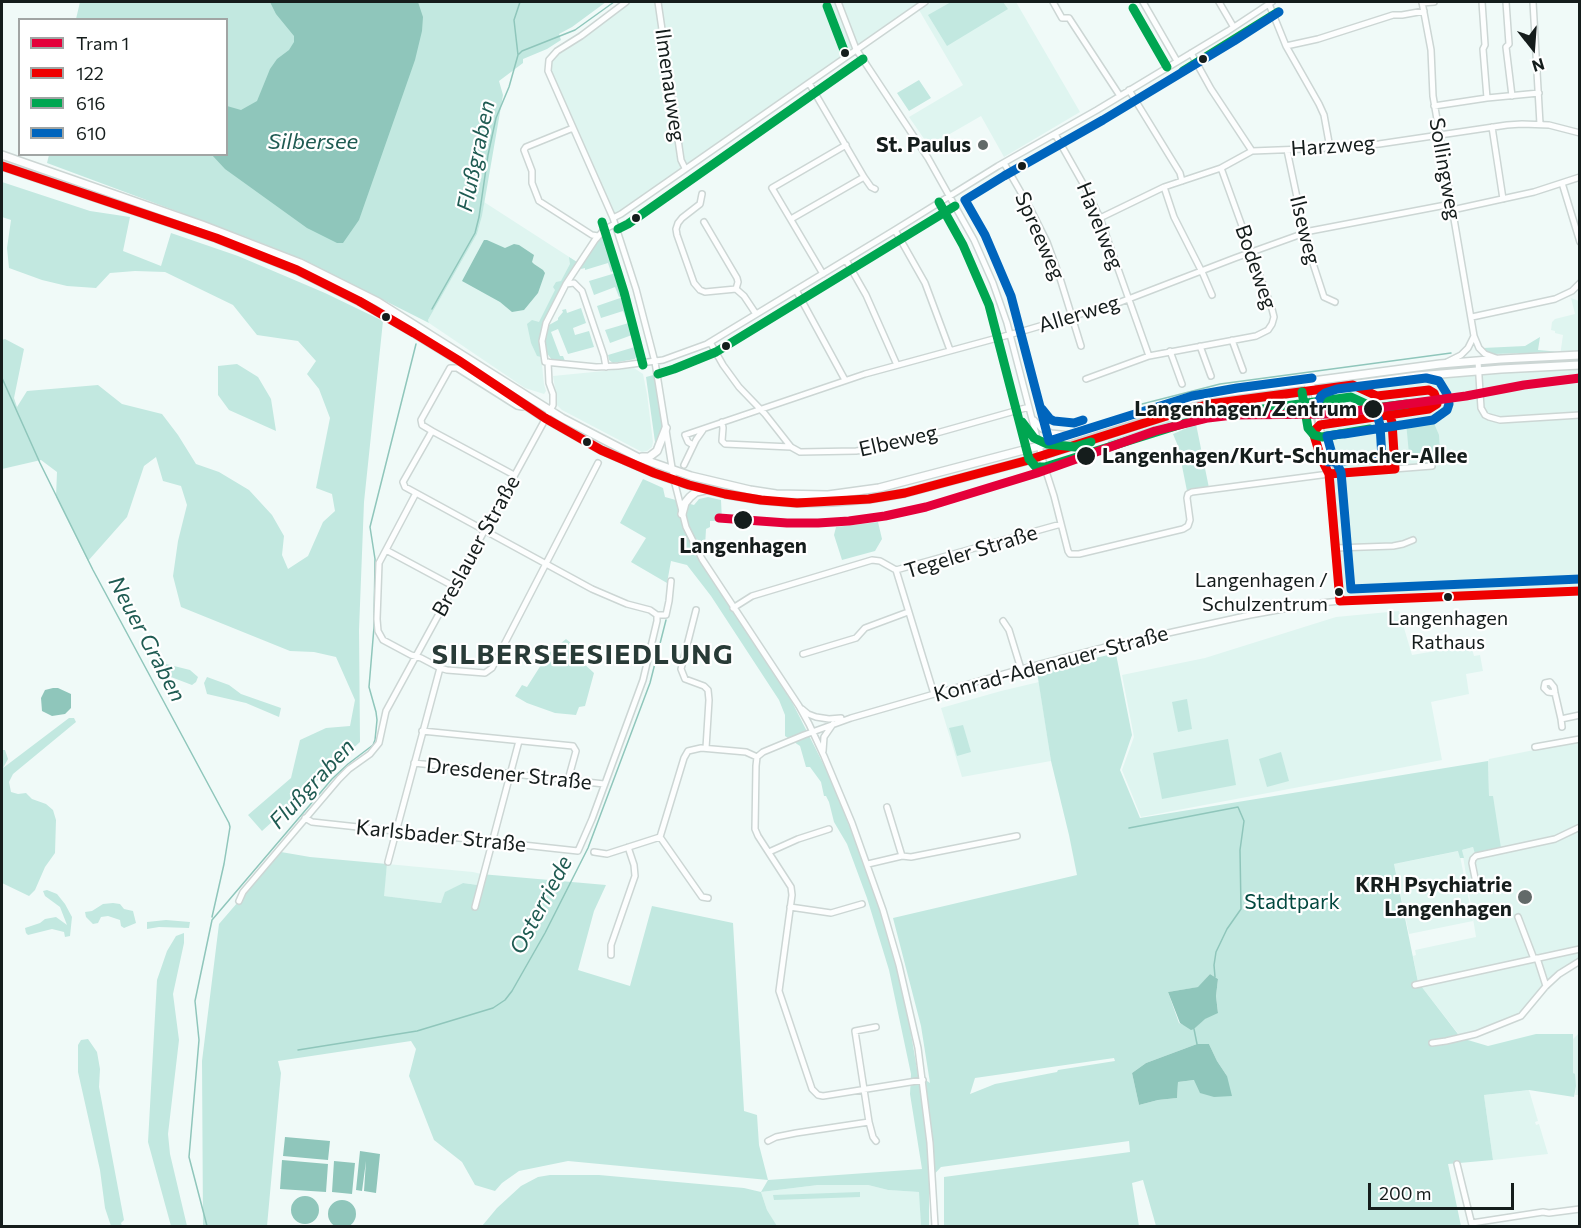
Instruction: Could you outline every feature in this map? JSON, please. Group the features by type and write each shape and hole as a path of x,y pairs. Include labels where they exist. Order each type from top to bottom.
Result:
{"main road":[{"path":"2,155 223,232 300,263 378,302 550,411 604,441 639,458 672,470 763,492 828,495 879,488 1039,446 1192,399 1440,364 1580,356"},
{"path":"2,166 216,238 297,270 374,310 458,360 545,418 601,450 674,480 743,497 815,503 887,497 1041,456 1202,406 1417,376 1479,370 1580,365"},
{"path":"639,458 649,457 657,451 666,428"},
{"path":"682,514 690,496 696,492 708,490"}],"street":[{"path":"626,2 557,51 549,60 549,75 614,221 636,289 655,362 674,480 682,514 694,545 799,706 824,756 868,864 900,965 912,1020 923,1080 930,1143 935,1227"},
{"name":"Ilmenauweg","path":"658,2 681,160 685,168"},
{"path":"838,2 856,49 928,158 974,240 993,283 1010,335 1041,456 1070,554 1079,554 1183,529 1188,526 1190,520 1187,498 1192,492 1329,474 1432,466"},
{"path":"550,411 554,401 542,341 544,330 566,284 598,236 614,221 685,168 925,2"},
{"path":"1053,2 1062,18 1069,18 1120,96"},
{"path":"1143,2 1177,61"},
{"path":"1219,2 1233,26"},
{"path":"1422,2 1434,2"},
{"name":"Sollingweg","path":"1422,2 1431,50 1434,106 1474,336"},
{"path":"1482,2 1487,98"},
{"path":"1506,2 1509,44 1506,47 1512,96"},
{"path":"1533,2 1540,124"},
{"path":"547,362 606,367 655,362 710,342 1271,3 1286,46 1324,115 1330,148"},
{"path":"1286,46 1318,39 1386,17 1424,11"},
{"path":"1191,53 1211,89 1252,151"},
{"path":"809,83 864,177 874,189"},
{"path":"1129,90 1175,165 1182,181"},
{"path":"1434,106 1539,93"},
{"name":"Harzweg","path":"1100,218 1164,187 1221,168 1252,151 1379,144 1507,125 1540,124 1580,133"},
{"path":"1492,127 1503,199"},
{"path":"573,128 526,147 524,150 539,201 592,235 598,236"},
{"name":"Havelweg","path":"1055,134 1100,218 1149,356"},
{"path":"823,274 772,188 846,145"},
{"name":"Ilseweg","path":"1287,150 1304,234 1324,297 1335,302"},
{"name":"Spreeweg","path":"1004,163 1043,234 1059,275 1081,346"},
{"name":"Bodeweg","path":"1086,379 1149,356 1263,333 1272,324 1274,317 1272,309 1221,168"},
{"path":"791,219 864,177"},
{"name":"Allerweg","path":"693,445 688,442 685,435 845,380 1010,335 1129,299 1202,270 1319,229 1503,199 1580,177"},
{"path":"1562,183 1580,242"},
{"path":"1164,187 1174,217 1202,270 1212,295"},
{"path":"702,194 700,204 678,223 677,235 680,246 694,283 700,290 711,293 736,289"},
{"path":"704,222 737,278 736,289"},
{"path":"896,230 925,283 950,350"},
{"path":"846,260 877,316 897,365"},
{"path":"566,284 574,283 582,291 606,367"},
{"path":"1472,317 1556,299 1572,291 1580,283"},
{"path":"736,289 744,296 756,314"},
{"path":"796,290 845,380"},
{"path":"1474,336 1479,348 1485,354 1501,359"},
{"path":"1440,364 1461,355 1468,348 1474,336"},
{"path":"1232,340 1243,370"},
{"path":"710,342 729,375 791,447"},
{"path":"1200,346 1211,376"},
{"path":"1170,351 1182,384"},
{"path":"1478,361 1481,408 1485,415 1500,420 1580,415"},
{"path":"514,475 432,431 422,425 421,420 448,370 452,368 457,368 516,406 527,406"},
{"path":"1310,381 1310,391 1329,464 1340,601"},
{"path":"1310,391 1306,399 1321,458 1329,474"},
{"path":"1029,410 1036,423 1051,434 1075,435"},
{"name":"Elbeweg","path":"722,422 722,441 725,444 791,447 800,452 842,452 887,447 1029,410"},
{"name":"Breslauer Straße","path":"239,901 243,892 305,818 349,770 376,748 386,711 550,411"},
{"path":"1314,432 1320,425"},
{"name":"Allerweg","path":"684,465 693,445 706,428"},
{"path":"432,431 403,482 405,487 416,494 609,597 650,610 657,615 666,615 672,581"},
{"path":"416,494 381,557 378,567 378,631 383,640 440,668 486,673 492,668 598,463"},
{"name":"Tegeler Straße","path":"934,694 896,570 1061,524"},
{"path":"1335,548 1393,546 1413,540"},
{"path":"386,550 453,586"},
{"path":"734,608 752,596 872,560 880,561 896,570"},
{"name":"Konrad-Adenauer-Straße","path":"757,757 766,750 834,723 1020,669 1211,623 1340,601 1580,591"},
{"path":"696,610 681,669 685,679 704,686 708,690 706,748"},
{"path":"803,654 856,638 865,628 908,612"},
{"path":"604,784 643,681 657,615"},
{"path":"1003,621 1009,630 1020,669"},
{"path":"388,862 440,668"},
{"path":"1555,693 1562,727"},
{"path":"799,706 812,716 851,718"},
{"path":"1561,719 1580,715"},
{"path":"824,756 824,737 834,723"},
{"path":"422,731 573,746 576,751 568,780"},
{"path":"1535,747 1580,739"},
{"path":"475,907 519,741"},
{"path":"660,837 686,754 692,749 746,752 757,757 755,829 790,885 792,895 779,991 812,1089 823,1096 923,1080"},
{"name":"Dresdener Straße","path":"414,764 604,784"},
{"name":"Karlsbader Straße","path":"305,818 312,822 578,851 604,784"},
{"path":"887,807 902,856"},
{"path":"1477,888 1472,863 1476,856 1555,839 1580,827"},
{"path":"769,852 829,829"},
{"path":"868,864 1017,836"},
{"path":"594,852 607,854 660,837"},
{"path":"660,837 702,897 708,898"},
{"path":"610,955 611,945 635,876 628,847"},
{"path":"790,907 831,913 862,904"},
{"path":"1518,917 1546,986"},
{"path":"1415,985 1580,949"},
{"path":"1432,1043 1476,1034 1521,1016 1546,986 1559,974 1580,961"},
{"path":"876,1027 855,1031 869,1122 876,1142"},
{"path":"768,1141 796,1133 869,1122"},
{"path":"1457,1164 1472,1225 1543,1212 1580,1209"}],"shaded area":[{"path":"626,2 925,2 613,218 549,75 551,57"},
{"path":"932,2 1016,2 1080,112 1004,157 981,116 929,146 909,117 963,85 919,10"},
{"path":"484,202 577,262 551,306 541,330 540,346 546,391 544,394 525,388 429,323 428,320 477,234"},
{"path":"1571,298 1579,301 1579,355 1560,356 1563,335 1551,330 1552,322 1555,319 1575,314"},
{"path":"1579,365 1579,591 1340,601 1329,474 1314,390 1417,376"},
{"path":"634,368 643,374 647,394 653,442 652,447 647,451 642,452 562,410 556,404 553,376"},
{"path":"1399,611 1412,655 1471,645 1474,656 1480,655 1483,671 1466,674 1469,694 1431,702 1442,760 1141,817 1122,770 1134,737 1122,675 1205,658 1336,617"},
{"path":"1039,682 1051,761 962,777 941,708"},
{"name":"KRH Psychiatrie Langenhagen","path":"1579,741 1579,959 1519,1013 1502,1023 1460,1036 1418,982 1413,956 1416,955 1415,950 1476,937 1462,850 1473,847 1475,853 1493,796 1489,797 1489,759"},
{"path":"1459,851 1473,921 1409,934 1394,864"},
{"path":"387,864 481,874 479,885 463,883 446,892 441,903 383,896"},
{"path":"1579,1033 1579,1095 1575,1095 1573,1039"},
{"path":"1529,1090 1538,1121 1535,1122 1536,1125 1539,1124 1548,1154 1493,1160 1484,1095"},
{"path":"818,1185 868,1185 888,1190 920,1192 921,1226 777,1226 767,1210 761,1192"}],"green space":[{"path":"80,2 606,2 559,34 561,40 523,59 523,63 499,81 503,95 477,234 428,320 429,323 302,259 47,163 49,156 228,156 228,18 76,18"},
{"path":"951,2 1003,2 1008,9 947,46 928,15"},
{"path":"919,80 931,98 909,111 897,93"},
{"path":"2,182 90,211 130,217 123,251 161,266 171,233 238,256 325,293 383,321 364,502 359,630 360,742 262,831 248,815 291,778 300,740 326,728 350,726 355,700 336,657 314,652 290,651 181,607 173,576 178,541 187,505 181,486 163,481 156,457 144,466 127,517 88,561 56,497 57,472 41,460 2,469 2,340 5,339 24,349 14,398 17,407 27,391 98,385 122,404 162,414 196,464 219,472 249,490 272,515 284,536 282,555 288,569 308,556 323,522 335,511 332,494 316,488 330,418 319,389 307,374 316,361 298,341 257,335 233,305 165,272 110,273 96,288 67,286 9,268 7,248 11,220 2,217"},
{"path":"604,231 618,270 611,272 608,263 585,270 585,268 581,269 580,264"},
{"path":"569,257 577,262 543,323 540,337 541,357 537,356 531,343 527,324 532,320 539,322 555,290 553,287 556,282 561,281 570,264"},
{"path":"619,272 626,294 619,297 615,287 594,295 589,281"},
{"path":"626,296 633,319 627,321 623,311 601,318 597,306"},
{"path":"581,308 586,323 573,328 575,335 589,331 594,347 568,354 558,329 551,332 560,356 563,356 565,361 552,360 546,352 545,330 558,320 562,310 566,309 567,313"},
{"path":"632,322 638,343 635,344 632,335 610,343 605,330"},
{"path":"1540,337 1538,350 1561,352 1561,354 1492,354 1483,348 1525,346"},
{"path":"638,346 639,352 635,359 613,363 609,360 608,355"},
{"path":"237,364 258,377 271,399 276,431 229,410 218,395 218,366"},
{"path":"657,374 662,424 665,424 654,454 652,451 655,442 646,377"},
{"path":"1298,402 1303,410 1233,410 1197,416 1109,444 1108,441 1205,412 1241,406"},
{"path":"1433,421 1439,435 1440,452 1409,454 1406,422"},
{"path":"1196,424 1209,488 1187,491 1178,446 1173,434"},
{"name":"Stadtpark","path":"643,479 663,488 665,497 694,505 699,499 708,497 721,500 722,521 710,521 710,527 706,529 705,547 693,551 792,702 831,779 878,900 896,958 918,1075 930,1083 921,1026 893,918 1077,875 1051,761 1037,672 1108,655 1115,649 1132,735 1120,770 1140,818 1488,761 1489,796 1493,796 1501,848 1475,854 1473,847 1462,850 1464,858 1460,858 1458,851 1394,864 1418,982 1461,1038 1488,1046 1536,1034 1573,1034 1573,1073 1576,1086 1574,1097 1529,1090 1484,1095 1493,1160 1448,1164 1461,1226 1156,1226 1143,1180 1132,1183 1139,1226 944,1226 944,1177 1130,1152 1129,1141 941,1167 929,1180 929,1226 921,1226 919,1192 888,1190 868,1185 818,1185 761,1192 768,1180 922,1169 910,1094 911,1074 889,970 867,898 847,844 834,822 821,782 810,767 806,767 800,746 785,736 785,715 779,700 711,596 687,565 671,561 667,583 631,562 646,538 620,523","holes":["1210,974 1218,979 1216,996 1218,1012 1204,1019 1194,1029 1179,1023 1168,992 1199,987","1197,1044 1209,1044 1227,1076 1178,1082 1177,1098 1139,1105 1132,1073 1146,1063","1114,1058 1115,1061 1058,1070 995,1084 970,1094 975,1078"]},
{"path":"878,522 882,539 875,551 842,560 834,535 836,527"},
{"path":"566,639 577,648 582,662 594,673 585,706 579,707 576,715 555,713 515,696 522,685 527,687 548,654"},
{"path":"166,664 190,670 198,677 196,682 192,685 171,677 162,671"},
{"path":"207,677 229,685 241,694 281,708 279,717 246,703 207,694 204,683"},
{"path":"1187,699 1192,729 1178,732 1172,702"},
{"path":"69,718 74,718 76,722 13,774 9,782 11,792 26,793 32,799 46,804 53,810 56,820 55,853 45,867 35,890 29,896 2,883 2,750 5,750 8,759 3,768"},
{"path":"963,725 971,752 957,756 949,728"},
{"path":"1228,739 1236,785 1162,799 1153,753"},
{"path":"1281,752 1289,781 1267,787 1259,759"},
{"path":"281,852 387,864 384,896 441,903 445,892 463,883 478,885 481,874 606,885 594,911 578,970 630,986 652,906 733,923 744,1111 757,1115 759,1145 768,1180 568,1161 519,1171 495,1191 475,1185 462,1162 434,1140 409,1076 416,1049 411,1041 278,1061 281,1073 267,1226 203,1226 202,1061 219,924"},
{"path":"47,890 57,894 72,917 70,936 65,937 64,932 52,929 28,935 26,933 25,928 45,919 56,917 67,925 60,907 45,896 43,891"},
{"path":"113,903 133,911 136,923 124,928 120,920 108,916 101,917 98,923 93,924 86,917 85,912 92,911 103,904"},
{"path":"166,920 190,922 189,928 147,929 147,922"},
{"path":"184,933 173,994 179,1040 168,1134 170,1154 187,1226 171,1226 148,1142 157,980 167,951 176,936"},
{"path":"88,1039 97,1052 100,1069 99,1087 124,1220 121,1223 122,1226 111,1226 105,1208 100,1170 78,1072 78,1045 81,1040"},
{"path":"550,1175 599,1175 744,1188 761,1192 767,1210 777,1226 482,1226 497,1208 521,1186 538,1177"},
{"path":"860,1192 860,1197 774,1200 773,1195"}],"water":[{"name":"Silbersee","path":"270,2 418,2 423,17 415,60 359,220 343,243 337,243 307,228 225,169 213,156 228,156 228,106 241,110 257,101 270,69 294,42 294,36 276,14"},
{"path":"484,240 505,248 514,244 519,245 534,255 532,262 545,273 538,293 524,310 512,312 500,302 462,281"},
{"path":"53,688 71,694 71,708 65,714 52,716 42,711 41,698 45,690"},
{"path":"1210,974 1218,979 1216,996 1218,1013 1205,1019 1191,1030 1180,1023 1168,992 1198,987"},
{"path":"1197,1044 1209,1044 1227,1076 1232,1096 1214,1097 1200,1093 1194,1080 1178,1082 1177,1098 1139,1105 1132,1073 1146,1063"},
{"path":"285,1137 330,1141 328,1160 283,1156"},
{"path":"360,1151 380,1154 376,1193 364,1191 366,1161 362,1191 356,1190"},
{"path":"282,1160 328,1164 326,1192 280,1189"},
{"path":"334,1161 355,1163 352,1194 332,1192"},
{"path":"305,1196 315,1200 319,1210 315,1220 305,1224 295,1220 291,1210 295,1200"},
{"path":"342,1200 352,1204 356,1214 352,1224 342,1228 332,1224 328,1214 332,1204"}],"waterway":[{"name":"Flußgraben","path":"432,309 475,233 496,118 509,87 518,55 514,20 520,2"},
{"path":"519,54 575,30 614,2"},
{"name":"Flußgraben","path":"207,1226 189,1157 199,1040 195,1001 212,920 332,779 373,745 375,740 377,720 369,687 374,627 375,559 370,527 416,344"},
{"path":"1142,404 1220,384 1451,353"},
{"name":"Neuer Graben","path":"2,378 40,463 93,570 229,823 224,864 212,917"},
{"name":"Osterriede","path":"298,1050 417,1031 493,1008 505,1000 545,933 588,848 650,683 666,620"},
{"path":"1129,828 1238,807 1244,821 1240,850 1241,909 1227,929 1216,952 1215,977"},
{"path":"1194,1029 1197,1044"}],"tram line":[{"name":"1","path":"719,518 818,523 885,516 926,507 1037,473 1155,431 1208,418 1233,415 1333,414 1580,378"}],"transit line":[{"name":"616","path":"827,6 845,53"},
{"name":"616","path":"1133,8 1167,67"},
{"name":"616","path":"1183,71 1278,12"},
{"name":"610","path":"1279,12 1103,120 965,200 985,235 1011,296 1049,441 1192,396 1312,378"},
{"name":"616","path":"618,229 863,59"},
{"name":"122","path":"2,166 216,238 297,270 359,301 414,333 545,418 601,450 654,473 725,494 797,503 869,499 905,493 1025,461 1210,404 1353,385 1377,396 1429,390 1436,398 1437,404 1429,409 1320,425"},
{"name":"616","path":"939,202 963,245 989,305 1029,459 1036,467 1045,467 1212,416 1351,397 1375,408 1407,404"},
{"name":"616","path":"658,374 716,352 955,206"},
{"name":"616","path":"602,222 624,292 643,365"},
{"name":"610","path":"1315,414 1321,396 1337,389 1426,378 1439,381 1447,394 1449,404 1447,410 1433,420 1344,434"},
{"name":"616","path":"1302,392 1308,428 1314,435 1322,437 1370,429"},
{"name":"610","path":"1042,409 1054,421 1074,423 1083,420"},
{"name":"122","path":"1329,474 1395,469 1392,422 1389,414"},
{"name":"610","path":"1328,462 1382,458 1378,418"},
{"name":"616","path":"1022,422 1034,438 1047,444 1075,447 1091,442"},
{"name":"122","path":"1320,425 1313,432 1329,474 1340,601"},
{"name":"610","path":"1341,434 1327,436 1332,454 1341,472 1351,589 1580,579"},
{"name":"122","path":"1340,601 1580,591"}],"place":[{"name":"St. Paulus","path":"983,145"},
{"name":"Langenhagen/Zentrum","path":"1373,409"},
{"name":"Langenhagen/Kurt-Schumacher-Allee","path":"1086,456"},
{"name":"Langenhagen","path":"743,520"},
{"name":"Langenhagen / Schulzentrum","path":"1339,592"},
{"name":"Langenhagen Rathaus","path":"1448,597"},
{"name":"KRH Psychiatrie Langenhagen","path":"1525,897"}],"district":[{"name":"SILBERSEESIEDLUNG","path":"583,655"}]}
